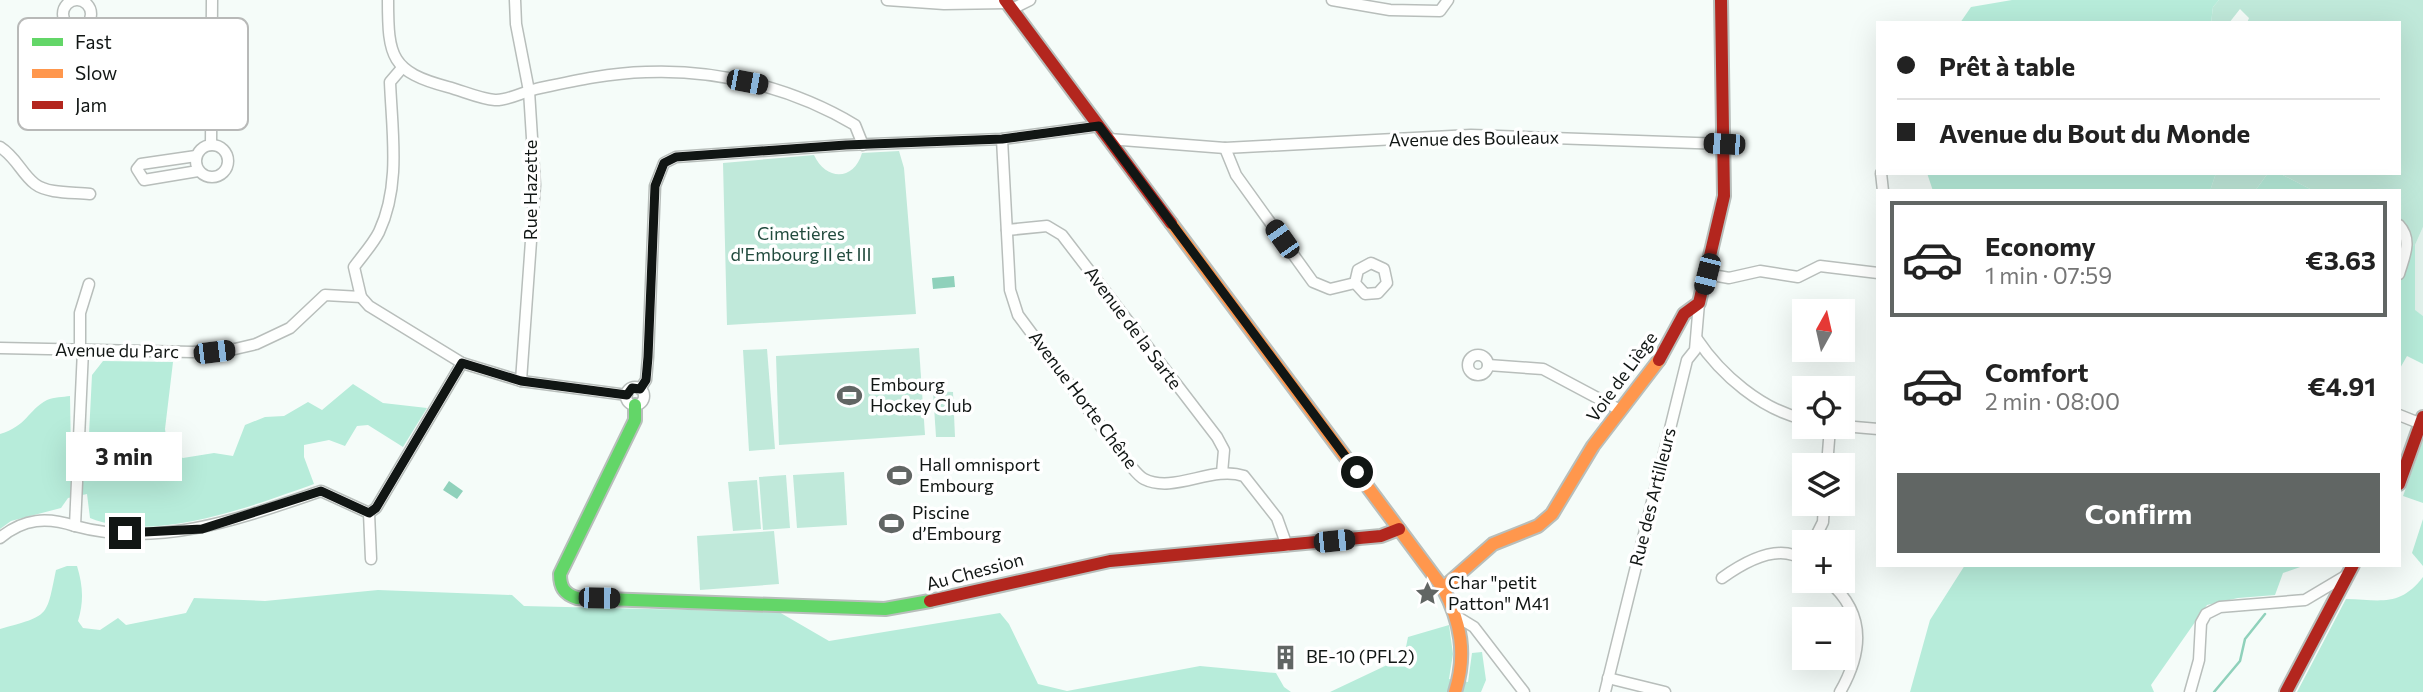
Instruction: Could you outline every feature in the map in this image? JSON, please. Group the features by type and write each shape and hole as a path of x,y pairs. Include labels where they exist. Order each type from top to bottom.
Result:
{"street":[{"path":"212,0 212,18"},
{"path":"388,0 388,41 402,68 415,78 496,100 596,75 648,72 710,75 765,86 812,103 855,125 863,145"},
{"name":"Rue Hazette","path":"515,0 516,24 528,91 535,185 521,381"},
{"path":"887,0 944,4 1008,4 1030,0"},
{"path":"1332,0 1418,12 1440,11 1448,0"},
{"name":"Voie de Liège","path":"1443,589 1493,544 1538,526 1548,518 1593,446 1667,350 1684,314 1699,303 1723,210 1721,0"},
{"path":"1008,4 1443,589 1456,616 1464,653 1455,692"},
{"path":"402,68 390,82 394,169 389,205 378,234 354,267 360,297 369,306 462,363 521,381 631,400 644,399 640,389 646,380 648,357 655,186 664,163 676,157 1002,139 1099,126"},
{"path":"211,130 211,145"},
{"name":"Avenue des Bouleaux","path":"1109,139 1225,148 1471,135 1724,144"},
{"name":"Avenue Horte Chêne","path":"1002,139 1012,304 1128,463 1144,479 1167,482 1222,473"},
{"path":"197,156 141,164 138,169 144,180 198,171 214,178 227,168 226,152 211,145 202,148 197,156 198,171"},
{"path":"0,147 16,158 33,183 51,190 90,194"},
{"path":"1225,148 1236,175 1313,282 1330,289 1356,283"},
{"name":"Avenue de la Sarte","path":"1007,230 1047,226 1062,235 1217,437 1224,450 1222,473"},
{"path":"2401,229 2408,245 2401,268"},
{"path":"1707,274 1729,278 1760,271 1798,277 1820,267 1876,273"},
{"path":"75,526 80,313 89,284"},
{"name":"Avenue du Parc","path":"0,348 193,352 235,349 256,344 290,328 326,295 360,297"},
{"name":"Rue des Artilleurs","path":"1605,692 1687,360 1695,350 1699,303"},
{"path":"1697,339 1755,398 1782,414 1792,416"},
{"path":"369,513 376,508 462,363"},
{"path":"1488,365 1543,369 1620,410"},
{"name":"Au Chession","path":"631,400 635,421 562,567 561,588 566,595 577,598 885,609 932,602 1028,575 1110,561 1381,536 1399,529"},
{"path":"2401,415 2421,420 2401,478"},
{"path":"1855,427 1876,429"},
{"path":"1222,473 1244,476 1277,518 1287,546"},
{"path":"0,538 31,520 56,520 101,532 176,532 202,529 321,491 369,513"},
{"path":"369,513 370,559"},
{"path":"1721,578 1748,559 1771,554 1792,556"},
{"path":"2189,692 2199,660 2201,622 2206,614 2220,607 2305,600 2350,570"},
{"path":"2286,692 2350,570"},
{"path":"1838,593 1851,608 1858,638 1854,668 1840,692"},
{"path":"1456,616 1474,627 1524,692"},
{"path":"1608,678 1665,692"}],"shaded area":[{"path":"2012,0 2219,0 2213,7 2211,21 1961,21 1971,7"},
{"path":"1928,175 2215,175 2211,189 1932,189"},
{"path":"2267,175 2283,175 2310,189 2256,189"},
{"path":"2423,227 2423,316 2415,311 2415,245"},
{"path":"2401,244 2403,246 2415,245 2415,310 2423,316 2423,364 2407,356 2401,366"},
{"path":"954,276 955,287 933,289 932,278"},
{"path":"103,361 173,362 165,429 168,451 183,458 214,453 233,456 245,425 265,417 284,416 308,402 322,410 353,384 383,403 427,408 403,447 368,425 357,426 345,446 329,440 304,445 304,457 314,484 233,511 173,524 143,527 115,525 90,518 87,494 68,498 61,508 11,521 0,529 0,434 16,427 47,400 70,396 71,455 88,454 92,375"},
{"path":"2423,440 2423,503 2403,496"},
{"path":"449,481 463,491 457,499 443,490"},
{"path":"2423,519 2423,566 2412,553"},
{"path":"77,566 81,580 82,600 78,621 83,628 100,630 118,618 126,625 186,613 194,598 265,601 378,590 512,595 524,606 779,612 829,641 1000,613 1009,624 1038,684 1067,691 1200,666 1276,673 1284,687 1291,692 0,692 0,629 28,621 43,612 50,598 56,570"},
{"path":"1964,567 2300,567 2283,573 2275,595 2238,598 2207,605 2151,685 2154,692 1910,692 1930,620"},
{"path":"2423,577 2423,692 2297,692 2346,599 2389,600 2415,587"},
{"path":"1449,625 1453,654 1449,679 1468,682 1472,653 1482,652 1486,680 1481,692 1330,692 1404,657 1408,637"}],"green space":[{"path":"2219,0 2423,0 2423,227 2415,245 2403,246 2401,244 2401,189 2310,189 2283,175 2401,175 2401,21 2248,21 2249,18 2240,9 2231,21 2211,21 2213,7"},
{"name":"Cimetières d'Embourg II et III","path":"899,151 904,168 916,314 727,325 723,163 814,155 825,170 839,174 853,169 862,153"},
{"path":"2215,175 2267,175 2256,189 2211,189"},
{"name":"Embourg Hockey Club","path":"919,348 925,435 779,445 776,356"},
{"path":"767,349 775,449 749,451 743,350"},
{"path":"933,391 953,392 955,437 936,437"},
{"path":"844,472 847,525 797,528 793,475"},
{"path":"786,475 790,528 763,530 759,477"},
{"path":"757,480 761,529 733,531 728,482"},
{"path":"774,531 779,584 700,590 697,536"}],"waterway":[{"path":"2214,692 2240,661 2245,639 2265,614"}],"traffic: fast":[{"path":"635,405 635,420 560,574 562,586 569,594 577,598 885,609 930,601"}],"traffic: slow":[{"path":"1171,223 1443,588 1454,613 1460,639 1461,665 1455,692"},
{"path":"1443,588 1493,544 1538,526 1552,514 1593,446 1659,360"}],"traffic: jam":[{"path":"1005,0 1171,223"},
{"path":"1659,360 1684,314 1699,303 1724,196 1721,0"},
{"path":"2401,478 2423,417"},
{"path":"930,601 1110,561 1381,536 1399,529"},
{"path":"2286,692 2352,567"}],"place":[{"name":"Embourg Hockey Club","path":"850,395"},
{"name":"Hall omnisport Embourg","path":"899,475"},
{"name":"Piscine d’Embourg","path":"892,523"},
{"name":"Char \"petit Patton\" M41","path":"1428,593"},
{"name":"BE-10 (PFL2)","path":"1286,657"}],"route":[{"path":"125,533 202,529 321,491 369,513 376,508 462,363 544,385 627,395 632,388 640,389 646,380 648,357 655,186 664,163 676,157 792,151 846,145 1002,139 1079,131 1099,126 1357,472"}]}
